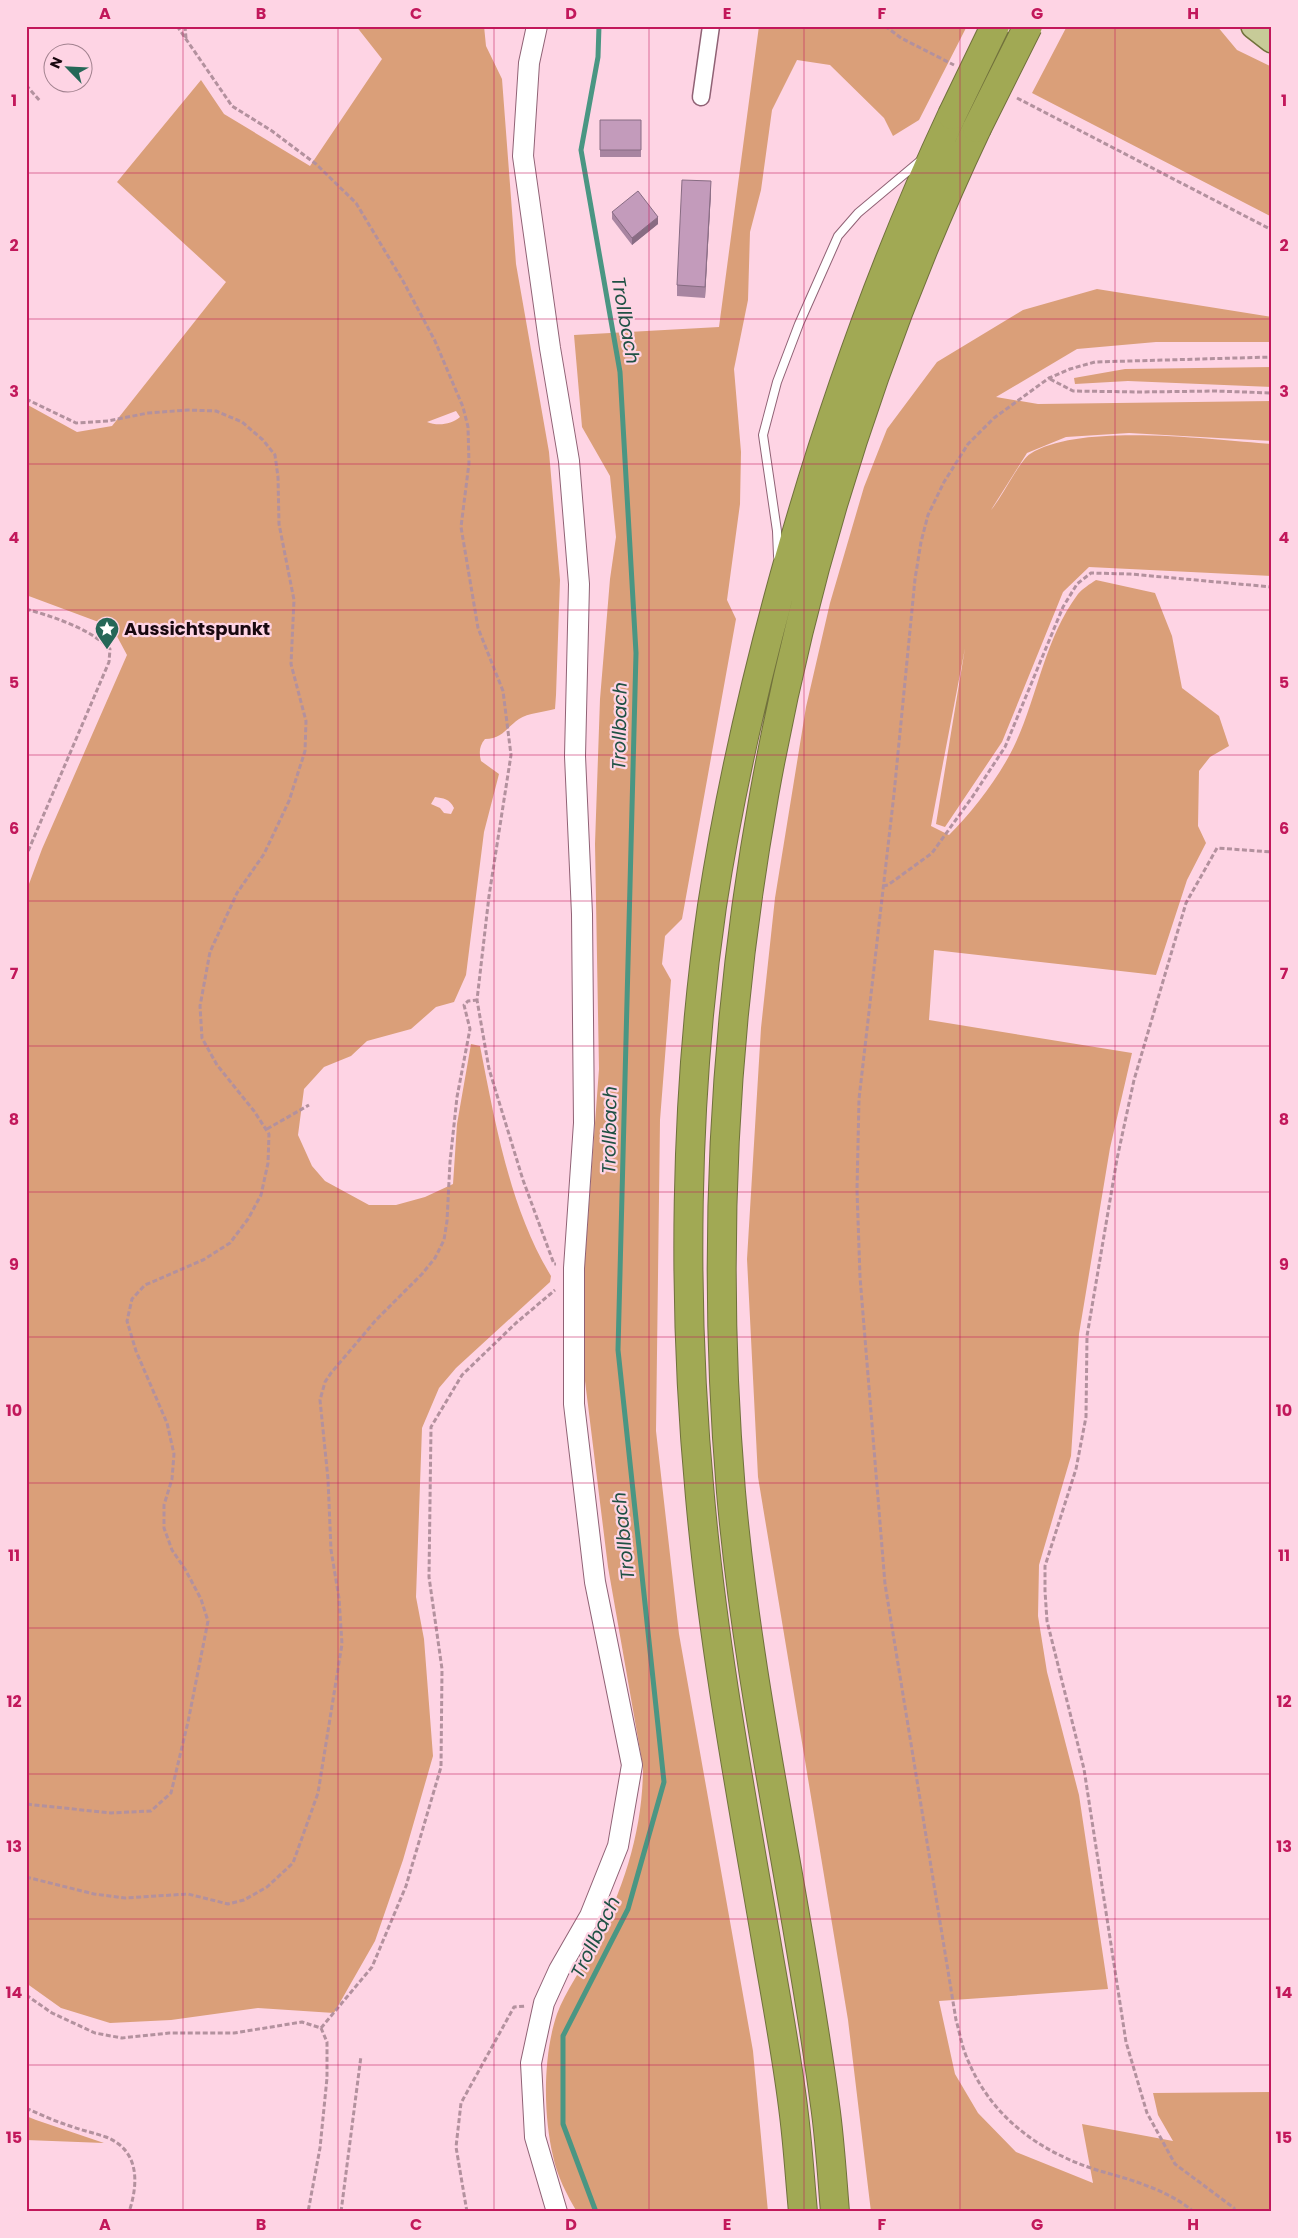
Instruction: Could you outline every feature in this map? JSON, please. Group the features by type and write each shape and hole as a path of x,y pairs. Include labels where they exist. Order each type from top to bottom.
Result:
{"highway":[{"path":"803,2212 794,2114 712,1608 699,1494 691,1362 690,1298 691,1129 700,1022 712,911 734,781 752,697 823,444 890,255 952,114 995,26"},
{"path":"835,2212 826,2110 815,2034 746,1622 733,1510 723,1361 721,1258 724,1128 744,915 781,704 823,535 849,452 886,346 916,268 956,173 1028,26"}],"main road":[{"path":"1254,26 1272,40"}],"street":[{"path":"537,26 529,62 523,156 550,348 569,461 579,584 575,756 582,914 584,1122 565,1270 575,1414 595,1582 632,1765 618,1846 590,1916 560,1970 544,2004 531,2063 535,2137 557,2212"},
{"path":"701,98 711,26"}],"lane":[{"path":"780,592 777,531 764,435 777,382 798,324 838,236 858,213 937,147"}],"path":[{"path":"178,26 232,106 272,131 316,164 356,203 403,281 435,342 463,407 468,427 469,463 461,527 478,628 504,691 510,748 489,896 477,1000 489,1068 523,1180 554,1264 565,1270"},
{"path":"186,26 186,40"},
{"path":"885,26 902,38 963,70"},
{"path":"26,85 40,101"},
{"path":"1016,97 1272,230"},
{"path":"1194,2212 1183,2203 1136,2182 1075,2163 1026,2136 996,2108 980,2084 964,2052 956,2020 885,1584 860,1277 857,1190 859,1098 915,579 928,515 944,482 968,444 994,418 1049,378 1070,369 1095,362 1272,357"},
{"path":"1049,378 1073,391 1272,393"},
{"path":"26,399 76,422 108,421 148,413 188,410 216,411 242,422 263,440 275,455 278,477 279,524 294,600 291,664 306,721 305,751 289,801 264,854 237,894 210,952 200,1006 202,1038 217,1065 269,1134 268,1163 261,1195 248,1219 230,1243 202,1260 145,1285 132,1300 127,1321 136,1352 167,1423 174,1454 172,1479 164,1505 164,1528 172,1550 186,1569 201,1599 208,1621 188,1722 171,1793 151,1810 110,1813 26,1804"},
{"path":"883,886 888,885 932,853 974,796 1005,747 1063,607 1076,584 1091,573 1130,574 1272,586"},
{"path":"26,609 70,624 101,640 110,649 109,662 28,845 26,856"},
{"path":"1235,2212 1234,2208 1175,2164 1147,2113 1126,2042 1084,1769 1047,1621 1045,1566 1076,1469 1086,1417 1087,1336 1117,1159 1134,1080 1186,903 1218,848 1272,852"},
{"path":"26,1877 94,1894 125,1898 188,1894 228,1904 244,1900 267,1887 293,1863 318,1792 342,1644 339,1598 331,1550 328,1479 320,1400 324,1382 376,1320 422,1274 435,1258 444,1240 457,1097 470,1029 464,1005 468,1001 477,1000"},
{"path":"266,1130 309,1105"},
{"path":"554,1264 565,1270"},
{"path":"321,2028 372,1967 406,1886 442,1767 442,1669 428,1577 431,1427 462,1375 516,1323 558,1287"},
{"path":"26,1994 52,2012 95,2033 122,2038 169,2033 234,2034 302,2022 321,2028 327,2042 327,2078 320,2148 308,2212"},
{"path":"467,2212 456,2147 461,2103 514,2007 544,2004"},
{"path":"341,2212 361,2056"},
{"path":"26,2108 72,2127 108,2138 129,2152 135,2171 133,2200 129,2212"}],"shaded area":[{"path":"356,26 484,26 486,46 502,79 516,264 549,452 560,580 555,709 523,717 500,735 491,739 485,739 481,747 481,761 499,774 484,832 466,975 454,1002 436,1007 411,1029 367,1041 351,1056 324,1067 304,1089 298,1135 312,1166 325,1181 369,1205 396,1205 425,1197 453,1184 457,1124 471,1044 480,1046 498,1135 514,1194 537,1250 551,1276 550,1282 456,1368 439,1388 422,1428 416,1597 424,1639 433,1756 403,1860 375,1941 334,2013 258,2008 171,2020 110,2023 61,2008 26,1983 26,892 42,849 127,655 112,627 26,595 26,404 77,432 112,426 226,282 117,182 201,80 224,114 310,166 382,59","holes":["456,411 460,417 452,422 439,424 427,422","435,797 450,803 454,808 451,814 444,813 440,808 431,804"]},
{"path":"759,26 967,26 919,120 893,136 884,118 830,65 797,60 772,110 761,190 750,232 748,300 734,369 741,452 740,504 727,600 736,619 682,919 665,936 662,964 671,980 660,1120 656,1431 679,1634 753,2051 768,2212 577,2212 560,2178 550,2140 546,2103 549,2048 552,2030 560,2006 595,1944 623,1880 640,1813 643,1767 608,1567 585,1381 582,1299 599,1069 595,844 600,699 610,579 616,537 610,476 582,427 574,335 719,327"},
{"path":"1067,26 1217,26 1237,50 1272,67 1272,217 1032,93"},
{"path":"1097,289 1272,317 1272,342 1156,342 1077,349 996,397 1038,404 1272,401 1272,441 1129,433 1066,437 1027,453 991,510 1026,458 1030,454 1053,444 1081,438 1147,436 1272,444 1272,576 1089,567 1063,592 1002,742 945,827 936,824 965,648 931,826 949,835 968,815 1003,767 1024,724 1057,629 1078,594 1096,580 1155,593 1172,636 1182,688 1219,716 1229,746 1210,757 1199,771 1198,826 1206,843 1187,880 1156,975 934,950 929,1020 1132,1053 1110,1148 1079,1334 1071,1456 1039,1565 1038,1616 1047,1672 1079,1795 1108,1989 939,2001 955,2074 978,2113 1016,2152 1093,2183 1082,2124 1173,2141 1158,2115 1153,2093 1272,2092 1272,2212 871,2212 848,2020 758,1477 747,1259 761,1028 775,898 806,707 830,603 864,487 887,429 937,362 1023,310"},
{"path":"1272,367 1272,387 1128,381 1075,384 1074,378 1125,369"},
{"path":"26,2116 36,2120 104,2143 26,2140"}],"building":[{"path":"600,120 641,120 641,150 600,150"},
{"path":"682,180 711,181 705,287 677,285"},
{"path":"638,191 658,217 632,238 612,212"}],"waterway":[{"name":"Trollbach","path":"596,2212 563,2124 563,2036 628,1909 664,1782 618,1350 636,653 620,372 581,150 598,57 599,26"}],"place":[{"name":"Aussichtspunkt","path":"107,650"}]}
